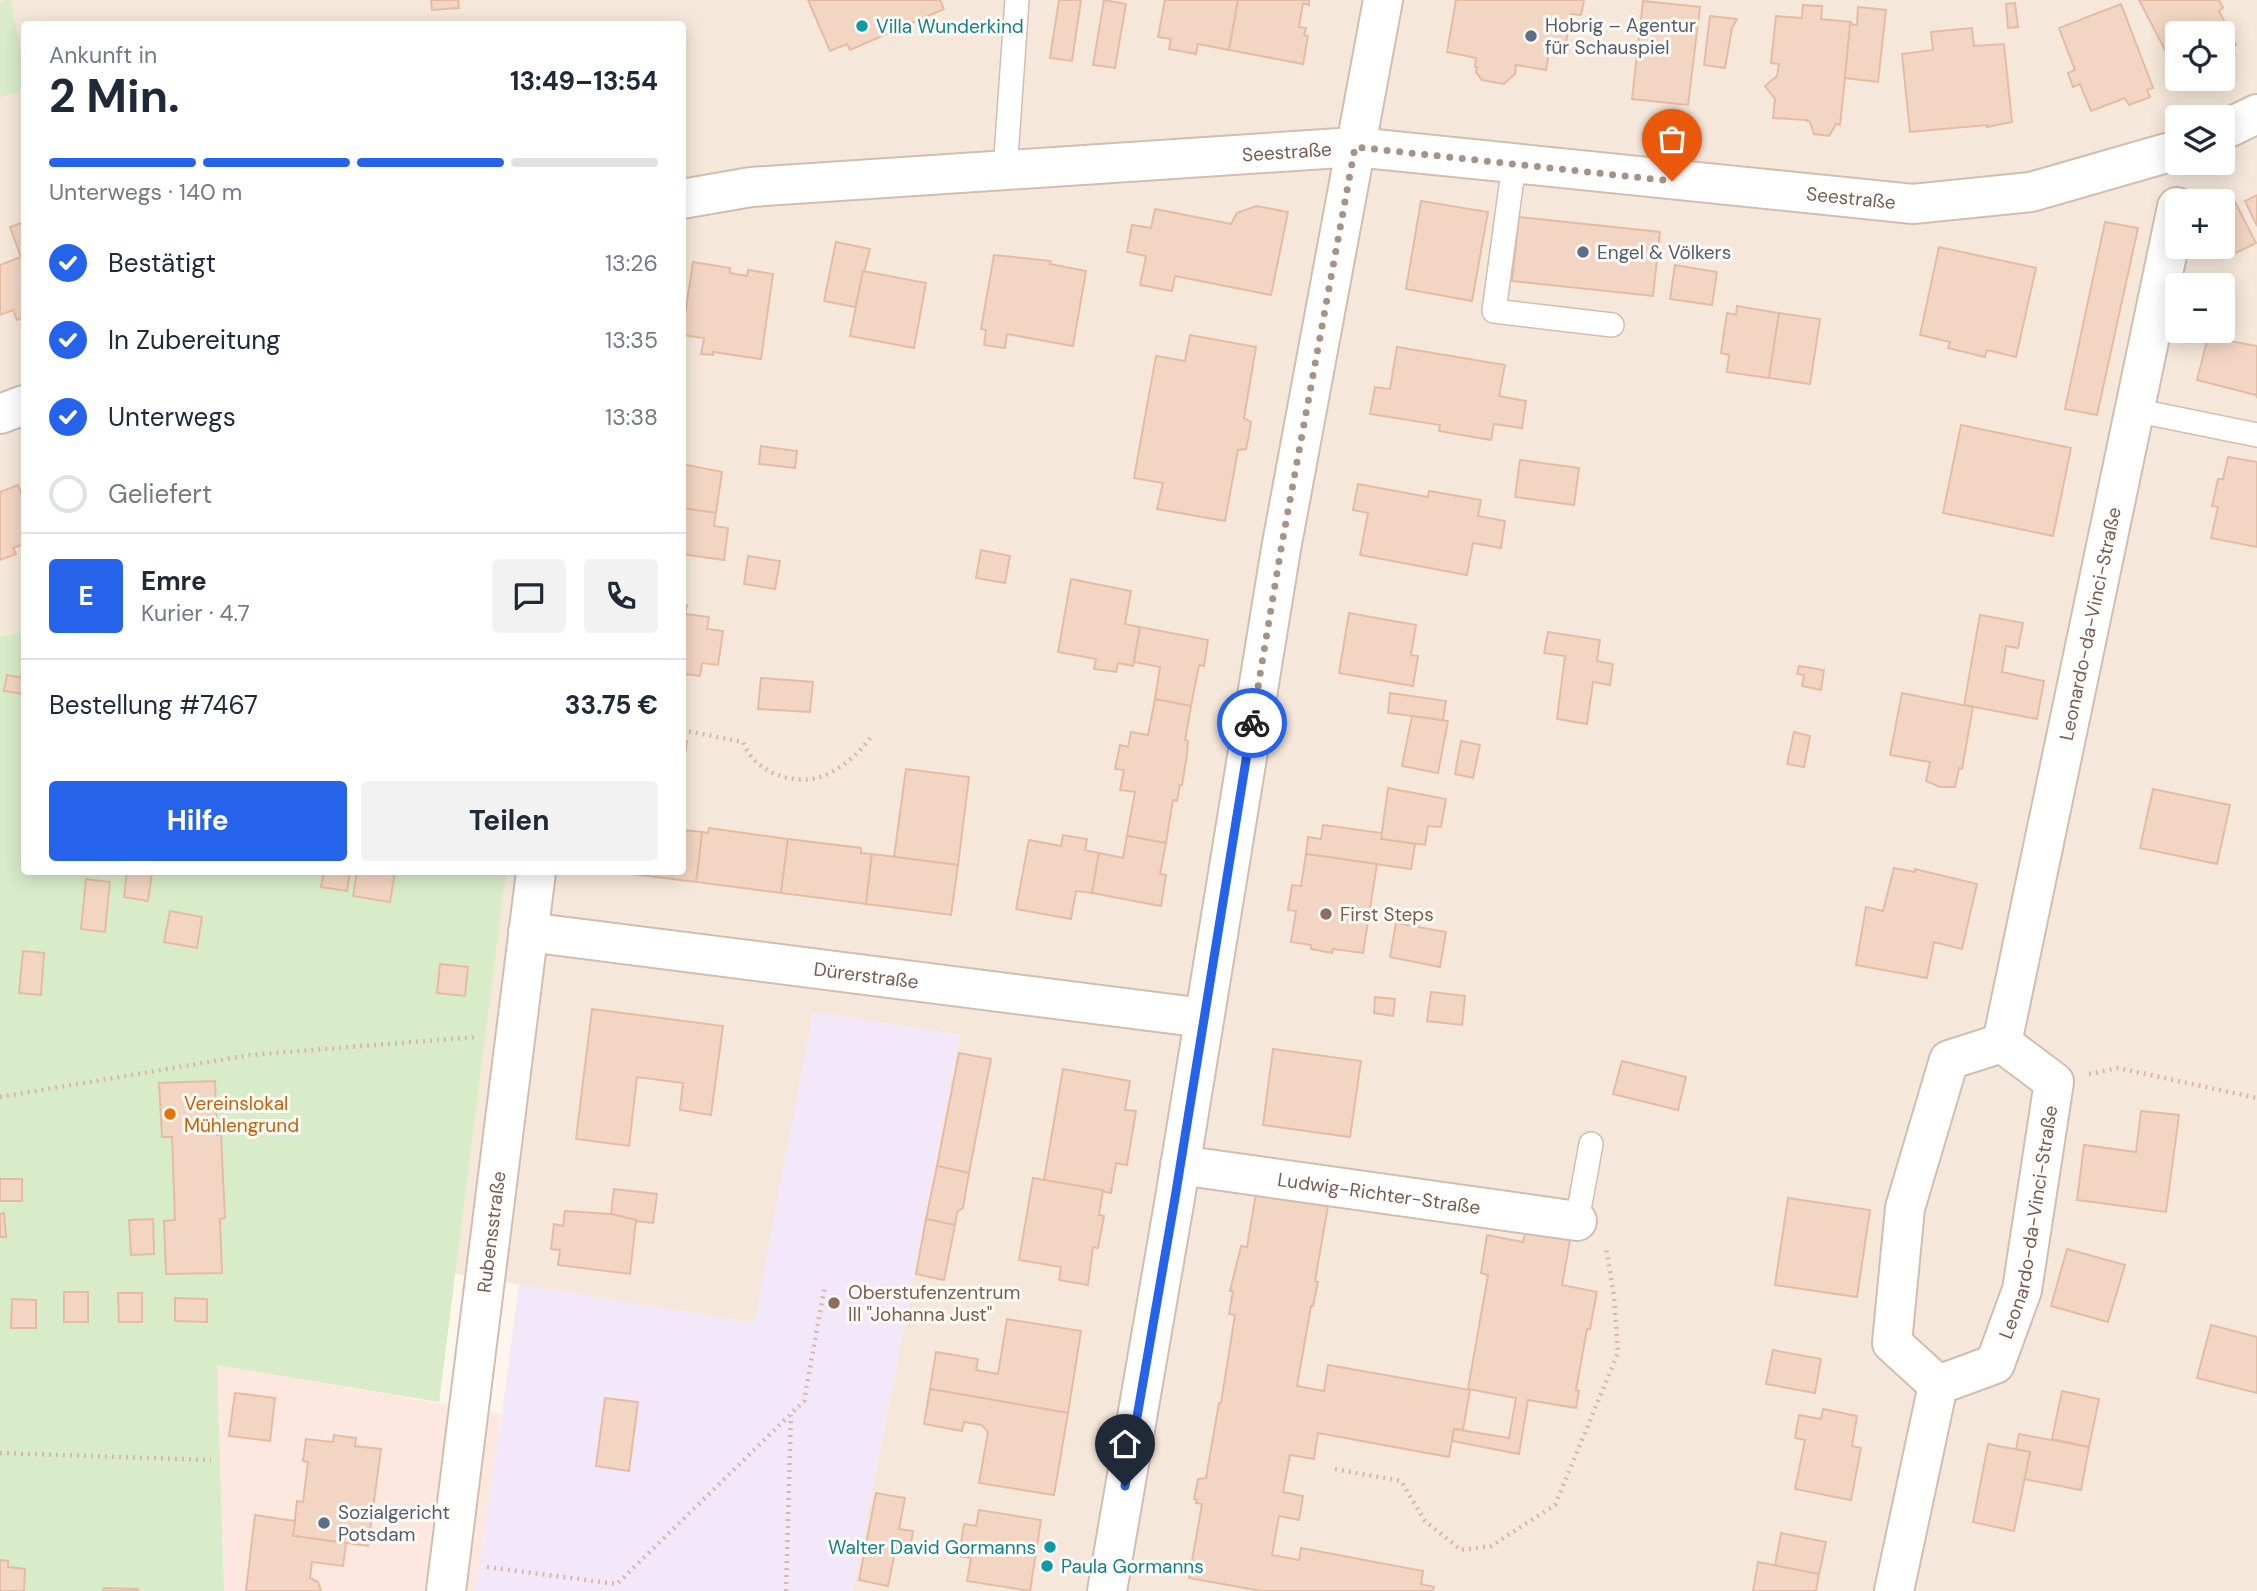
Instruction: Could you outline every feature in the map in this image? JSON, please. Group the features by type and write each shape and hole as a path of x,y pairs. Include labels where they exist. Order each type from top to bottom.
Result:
{"street":[{"path":"1107,1591 1281,549 1383,0"},
{"path":"2235,125 2257,114"},
{"name":"Seestraße","path":"686,199 751,187 1355,147 1913,204 2031,192 2165,153"},
{"name":"Leonardo-da-Vinci-Straße","path":"1938,1385 1995,1364 2022,1290 2054,1082 2002,1043 2166,259"},
{"path":"0,414 21,406"},
{"name":"Rubensstraße","path":"448,1576 536,875"},
{"name":"Dürerstraße","path":"528,932 1204,1018"},
{"path":"1894,1591 1938,1385 1892,1343 1905,1209 1949,1059 2002,1043"},
{"name":"Ludwig-Richter-Straße","path":"1180,1165 1577,1221"}],"lane":[{"path":"1005,171 1017,0"},
{"path":"1514,164 1494,311 1612,325"},
{"path":"2134,410 2257,435"},
{"path":"1577,1221 1591,1144"}],"path":[{"path":"686,731 743,742 746,750 760,765 770,772 793,779 817,778 835,769 860,752 870,738"},
{"path":"0,1097 250,1055 484,1036"},
{"path":"2054,1082 2118,1068 2257,1098"},
{"path":"1335,1469 1401,1481 1425,1521 1461,1550 1491,1546 1555,1505 1618,1353 1614,1296 1605,1236 1577,1221"},
{"path":"616,1591 617,1584 804,1401 825,1285"},
{"path":"786,1591 791,1414"},
{"path":"0,1453 211,1460"},
{"path":"448,1576 617,1584"}],"shaded area":[{"path":"0,0 2257,0 2257,1591 853,1591 960,1035 814,1012 755,1323 455,1274 439,1402 217,1365 224,1591 0,1591"},
{"name":"Oberstufenzentrum III \"Johanna Just\"","path":"813,1012 960,1035 853,1591 475,1591 519,1284 754,1323"},
{"path":"217,1365 502,1414 475,1591 224,1591"}],"green space":[{"path":"11,0 21,54 21,90 0,98 0,4"},
{"path":"21,633 21,875 506,875 439,1402 217,1365 224,1591 0,1591 0,636"}],"building":[{"path":"431,0 458,0 459,8 432,10"},
{"name":"Villa Wunderkind","path":"808,0 940,0 944,9 850,50 847,44 830,51"},
{"path":"1059,0 1081,0 1072,61 1050,58"},
{"path":"1104,0 1126,4 1115,68 1093,65"},
{"path":"1165,0 1238,0 1229,50 1198,44 1196,54 1169,49 1171,39 1158,37"},
{"path":"1238,0 1309,0 1309,5 1303,3 1299,27 1306,28 1304,35 1308,36 1303,64 1229,50"},
{"path":"1456,0 1584,0 1581,15 1571,14 1566,43 1551,41 1546,70 1516,65 1515,74 1504,84 1482,80 1476,72 1476,58 1447,52"},
{"path":"2139,0 2219,0 2223,8 2219,11 2224,21 2165,21 2165,50"},
{"path":"1643,1 1700,7 1688,105 1632,99"},
{"path":"2015,3 2018,27 2008,28 2006,4"},
{"path":"2121,4 2153,88 2147,90 2150,97 2129,105 2125,98 2091,111 2080,84 2073,87 2068,73 2075,70 2059,28"},
{"path":"1803,5 1822,6 1821,19 1851,22 1840,125 1836,124 1829,136 1814,134 1810,122 1806,120 1773,118 1775,99 1765,86 1777,76 1779,64 1771,63 1776,16 1802,18"},
{"path":"1858,7 1886,10 1878,82 1845,78 1850,24 1857,25"},
{"path":"1710,16 1737,19 1732,28 1725,68 1704,65"},
{"path":"1972,28 1974,46 2004,44 2012,122 1987,127 1910,132 1902,54 1933,50 1931,32"},
{"path":"2257,195 2257,226 2245,201"},
{"path":"1421,201 1488,212 1472,301 1406,289"},
{"path":"2235,202 2256,243 2235,251"},
{"path":"1256,206 1288,212 1271,295 1175,276 1172,291 1140,285 1146,256 1127,252 1132,225 1151,228 1155,209 1231,224 1237,213"},
{"path":"1519,217 1660,232 1653,296 1512,281"},
{"path":"2105,222 2138,228 2097,415 2065,409"},
{"path":"21,223 21,257 10,227"},
{"path":"836,242 870,249 855,307 824,301"},
{"path":"1939,247 2036,268 2016,357 1987,350 1985,357 1948,348 1950,342 1920,335"},
{"path":"994,255 1051,261 1050,264 1086,271 1073,346 1007,334 1005,348 984,345 986,330 981,329"},
{"path":"21,257 21,318 17,320 13,310 0,315 0,265"},
{"path":"693,262 730,268 730,273 747,276 748,270 773,274 761,359 713,352 713,355 701,354 704,338 686,336 686,308"},
{"path":"1675,265 1717,272 1712,305 1670,299"},
{"path":"863,271 926,283 914,348 850,336"},
{"path":"1737,306 1779,313 1769,378 1727,372 1729,355 1721,353 1727,313 1736,315"},
{"path":"1779,313 1820,319 1810,384 1769,378"},
{"path":"1190,335 1256,347 1244,418 1251,422 1249,435 1246,449 1238,450 1225,521 1157,509 1163,483 1134,478 1156,356 1185,361"},
{"path":"2235,342 2257,346 2257,398 2256,395 2197,380 2206,343"},
{"path":"1397,347 1505,365 1499,396 1526,401 1522,428 1494,424 1491,440 1439,431 1440,425 1370,414 1375,387 1390,389"},
{"path":"1961,425 2071,448 2053,536 1943,513"},
{"path":"761,446 797,451 795,468 759,464"},
{"path":"2228,457 2257,462 2257,547 2211,538 2218,507 2212,506 2218,479 2223,479"},
{"path":"1520,460 1579,468 1574,505 1515,497"},
{"path":"686,465 722,472 716,513 686,509"},
{"path":"1358,484 1428,497 1429,491 1481,500 1478,516 1505,521 1501,548 1473,543 1467,575 1360,555 1368,513 1353,510"},
{"path":"18,485 21,493 21,545 13,548 16,554 0,560 0,492"},
{"path":"686,509 716,513 714,526 728,528 724,560 686,555"},
{"path":"981,550 1010,556 1005,583 976,578"},
{"path":"748,556 780,561 775,589 744,584"},
{"path":"1071,579 1131,591 1125,624 1140,627 1133,666 1118,663 1116,672 1094,669 1096,659 1058,652"},
{"path":"1349,613 1416,625 1411,655 1418,656 1413,686 1339,673"},
{"path":"686,614 709,617 707,629 723,631 718,665 702,663 700,676 686,674"},
{"path":"1980,615 2023,623 2018,648 2006,646 2002,672 2044,681 2037,719 1964,705"},
{"path":"1140,627 1208,640 1204,666 1199,665 1191,706 1155,699 1160,667 1134,662"},
{"path":"1548,632 1600,640 1597,661 1613,664 1610,685 1593,682 1587,724 1557,719 1565,656 1544,653"},
{"path":"1799,666 1824,670 1821,690 1802,686 1804,675 1797,674"},
{"path":"7,675 21,677 21,694 4,691"},
{"path":"761,678 813,682 810,712 758,709"},
{"path":"1390,693 1446,701 1443,720 1388,713"},
{"path":"1902,693 1973,707 1962,769 1959,768 1955,787 1940,787 1926,781 1930,762 1890,755"},
{"path":"1155,699 1191,706 1185,740 1188,741 1182,785 1177,801 1173,800 1166,843 1127,836 1135,792 1120,790 1124,770 1115,769 1120,745 1128,747 1131,732 1148,735"},
{"path":"1412,716 1448,721 1438,773 1402,766"},
{"path":"1794,732 1810,736 1804,767 1787,764"},
{"path":"1461,741 1480,745 1473,778 1455,774"},
{"path":"906,769 969,777 958,865 894,857"},
{"path":"1388,788 1446,799 1441,827 1428,826 1425,845 1381,839"},
{"path":"2153,789 2230,805 2217,864 2140,848"},
{"path":"1323,825 1382,833 1381,839 1415,844 1411,869 1306,854 1308,837 1321,839"},
{"path":"709,828 788,839 781,893 696,882 702,832 708,833"},
{"path":"686,830 702,832 696,882 639,875 686,875"},
{"path":"1063,835 1087,839 1085,850 1099,853 1092,893 1076,891 1071,919 1016,909 1029,840 1061,846"},
{"path":"1127,836 1166,843 1160,874 1166,875 1161,906 1092,893 1099,853 1123,858"},
{"path":"788,839 861,848 861,853 872,854 866,904 781,893"},
{"path":"872,854 958,865 951,915 866,904"},
{"path":"1306,854 1377,864 1363,953 1333,949 1332,953 1311,949 1311,945 1291,942 1296,911 1288,910 1292,885 1301,886"},
{"path":"1894,868 1915,872 1915,869 1977,884 1962,949 1934,942 1927,978 1856,965 1866,907 1883,911"},
{"path":"127,875 152,875 148,901 124,897"},
{"path":"323,875 350,875 347,891 321,887"},
{"path":"356,875 394,875 390,902 353,896"},
{"path":"86,879 110,882 105,932 81,929"},
{"path":"170,911 202,917 197,948 164,942"},
{"path":"1396,923 1446,932 1440,967 1390,957"},
{"path":"23,951 44,953 41,995 19,993"},
{"path":"440,964 468,967 465,996 437,993"},
{"path":"1431,992 1465,996 1462,1025 1427,1021"},
{"path":"1375,997 1395,999 1393,1016 1374,1013"},
{"path":"592,1009 723,1026 711,1115 680,1110 683,1083 637,1077 629,1146 576,1139"},
{"path":"1273,1049 1361,1061 1350,1137 1263,1125"},
{"path":"959,1053 991,1059 969,1173 937,1166"},
{"path":"1622,1061 1686,1077 1678,1110 1613,1094"},
{"path":"1063,1069 1130,1081 1125,1110 1136,1111 1127,1165 1116,1163 1111,1193 1044,1180"},
{"path":"215,1081 225,1218 220,1219 222,1273 166,1274 164,1221 175,1220 172,1137 162,1137 159,1083"},
{"path":"2141,1111 2179,1115 2166,1212 2077,1200 2084,1145 2136,1152"},
{"path":"937,1166 969,1173 963,1208 957,1212 955,1225 926,1219"},
{"path":"1033,1178 1103,1190 1099,1215 1104,1216 1098,1248 1093,1247 1088,1285 1059,1280 1061,1267 1019,1260"},
{"path":"0,1179 22,1179 22,1201 0,1201"},
{"path":"1257,1187 1329,1200 1315,1281 1318,1282 1311,1306 1297,1386 1324,1391 1328,1365 1470,1390 1463,1430 1454,1429 1449,1457 1318,1433 1314,1459 1290,1455 1283,1492 1303,1496 1299,1520 1279,1516 1272,1555 1299,1560 1301,1548 1423,1571 1421,1584 1434,1587 1433,1591 1261,1591 1189,1578 1202,1504 1196,1503 1197,1500 1194,1499 1198,1479 1206,1478 1235,1315 1229,1314 1233,1291 1230,1291 1241,1246 1247,1247"},
{"path":"614,1189 657,1194 653,1223 611,1214"},
{"path":"1788,1198 1870,1210 1857,1297 1775,1285"},
{"path":"565,1211 611,1214 636,1220 630,1274 558,1265 560,1250 551,1249 554,1224 563,1226"},
{"path":"4,1213 6,1237 0,1237 0,1214"},
{"path":"153,1219 154,1254 131,1255 129,1220"},
{"path":"926,1219 955,1225 944,1280 916,1274"},
{"path":"1526,1228 1570,1240 1562,1285 1597,1292 1590,1329 1587,1329 1576,1390 1579,1391 1576,1408 1528,1400 1519,1454 1452,1441 1454,1429 1509,1438 1516,1398 1468,1389 1488,1275 1481,1273 1487,1235 1523,1242"},
{"path":"2067,1249 2125,1265 2108,1322 2051,1306"},
{"path":"64,1292 88,1292 88,1322 64,1322"},
{"path":"118,1293 142,1293 142,1322 119,1322"},
{"path":"175,1298 207,1299 207,1322 175,1321"},
{"path":"12,1299 36,1300 36,1328 11,1328"},
{"path":"1007,1319 1081,1331 1068,1413 930,1389 936,1352 978,1359 976,1370 998,1374"},
{"path":"2211,1325 2257,1337 2257,1393 2197,1378"},
{"path":"1773,1350 1821,1359 1815,1393 1766,1384"},
{"path":"930,1389 1068,1413 1054,1495 979,1483 988,1432 982,1425 964,1422 962,1431 924,1424"},
{"path":"2062,1391 2099,1399 2089,1447 2052,1439"},
{"path":"235,1393 275,1398 270,1441 229,1436"},
{"path":"605,1398 638,1402 629,1471 596,1466"},
{"path":"1823,1409 1857,1416 1852,1446 1861,1448 1851,1500 1795,1489 1805,1440 1795,1438 1799,1415 1821,1419"},
{"path":"2019,1434 2089,1447 2081,1490 2024,1479 2030,1452 2016,1449"},
{"path":"334,1435 356,1438 355,1446 381,1449 368,1546 293,1536 297,1501 303,1502 308,1462 303,1461 306,1439 333,1442"},
{"path":"1988,1444 2030,1452 2014,1531 1973,1522"},
{"path":"876,1493 905,1498 899,1529 913,1531 911,1545 897,1542 888,1586 859,1580"},
{"path":"979,1510 1041,1520 1030,1591 967,1581 971,1558 959,1556 964,1524 976,1526"},
{"path":"255,1515 295,1521 293,1536 346,1543 343,1566 312,1562 310,1578 318,1582 321,1591 246,1591"},
{"path":"1781,1533 1826,1542 1819,1574 1775,1566"},
{"path":"0,1560 8,1561 8,1567 25,1569 24,1591 0,1591"},
{"path":"1758,1562 1819,1574 1816,1591 1753,1591"},
{"path":"104,1588 138,1589 138,1591 103,1591"}],"way so far":[{"path":"1252,723 1355,147 1672,181"}],"place":[{"name":"Villa Wunderkind","path":"862,26"},
{"name":"Hobrig – Agentur für Schauspiel","path":"1531,36"},
{"name":"Engel & Völkers","path":"1583,252"},
{"name":"First Steps","path":"1326,914"},
{"name":"Vereinslokal Mühlengrund","path":"170,1114"},
{"name":"Oberstufenzentrum III \"Johanna Just\"","path":"834,1303"},
{"name":"Sozialgericht Potsdam","path":"324,1523"},
{"name":"Walter David Gormanns","path":"1050,1547"},
{"name":"Paula Gormanns","path":"1047,1566"}],"route":[{"path":"1125,1486 1252,723"}]}
